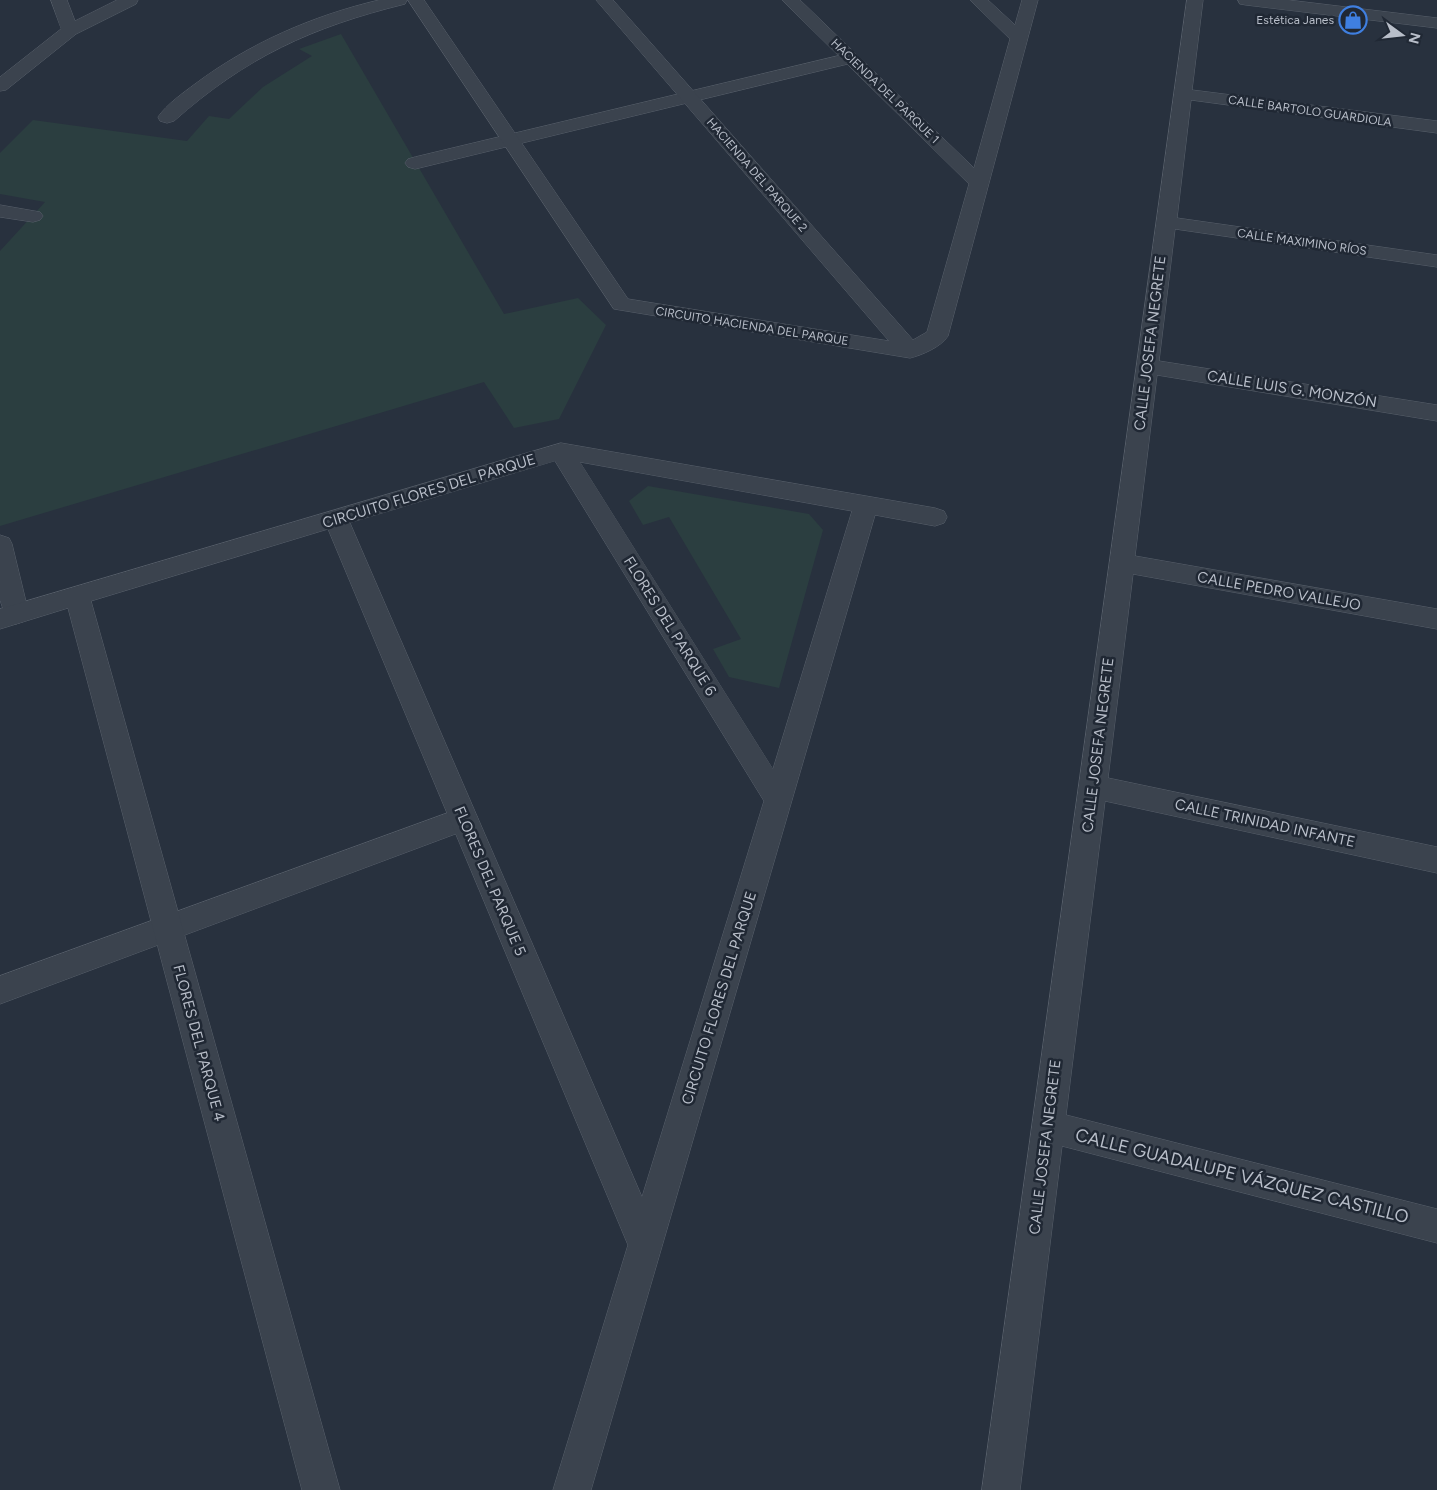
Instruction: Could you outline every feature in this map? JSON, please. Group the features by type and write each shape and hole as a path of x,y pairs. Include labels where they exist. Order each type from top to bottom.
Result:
{"street":[{"path":"59,0 70,30"},
{"path":"0,86 70,30 130,0"},
{"path":"167,118 193,94 264,46 353,10 399,0"},
{"name":"CIRCUITO HACIENDA DEL PARQUE","path":"416,0 621,304 910,351"},
{"name":"HACIENDA DEL PARQUE 2","path":"604,0 910,351"},
{"name":"HACIENDA DEL PARQUE 1","path":"790,0 979,183"},
{"path":"978,0 1019,38"},
{"path":"910,351 937,336 1030,0"},
{"name":"CALLE JOSEFA NEGRETE","path":"1001,1490 1195,0"},
{"path":"1246,0 1437,24"},
{"path":"415,163 850,58"},
{"name":"CALLE BARTOLO GUARDIOLA","path":"1183,94 1437,127"},
{"path":"0,211 32,216"},
{"name":"CALLE MAXIMINO RÍOS","path":"1166,222 1437,261"},
{"name":"CALLE LUIS G. MONZÓN","path":"1147,366 1437,413"},
{"name":"CIRCUITO FLORES DEL PARQUE","path":"8,616 561,451 935,518"},
{"name":"FLORES DEL PARQUE 6","path":"561,451 778,800"},
{"name":"CIRCUITO FLORES DEL PARQUE","path":"572,1490 866,505"},
{"name":"FLORES DEL PARQUE 5","path":"336,519 645,1244"},
{"path":"0,544 8,616"},
{"name":"CALLE PEDRO VALLEJO","path":"1121,563 1437,619"},
{"name":"FLORES DEL PARQUE 4","path":"77,596 321,1490"},
{"name":"CALLE TRINIDAD INFANTE","path":"1093,787 1437,860"},
{"path":"0,990 464,819"},
{"name":"CALLE GUADALUPE VÁZQUEZ CASTILLO","path":"1048,1126 1437,1226"}],"shaded area":[{"path":"341,34 504,314 578,298 606,325 559,419 514,428 484,382 0,526 0,251 45,202 0,194 0,153 33,120 187,141 209,116 229,119 263,87 312,56 299,49"},
{"path":"648,486 809,514 823,530 779,688 729,677 713,649 741,639 669,517 643,525 629,501"}],"place":[{"name":"Estética Janes","path":"1353,20"}]}
